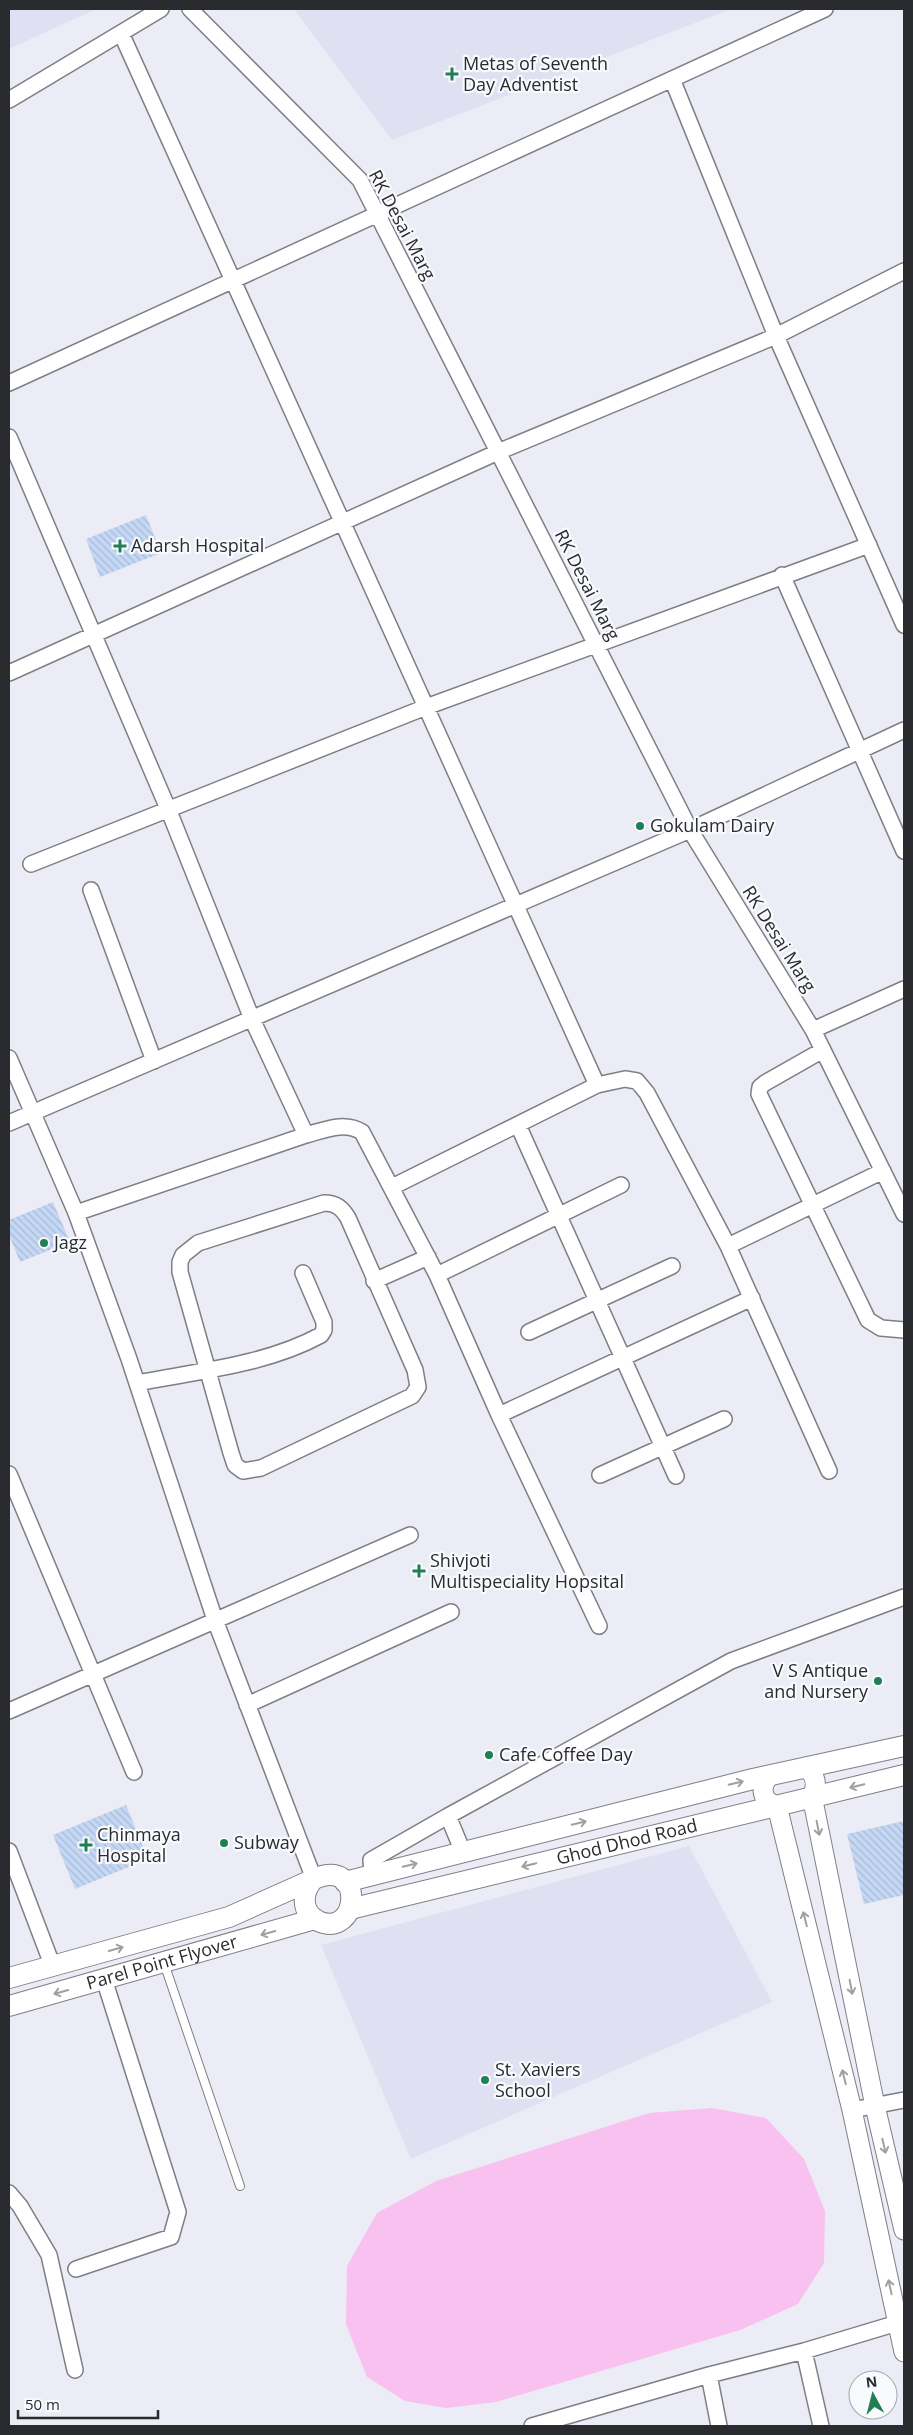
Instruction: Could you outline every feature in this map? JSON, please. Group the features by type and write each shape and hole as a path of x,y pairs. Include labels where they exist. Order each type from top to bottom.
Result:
{"main road":[{"path":"346,1882 770,1775 904,1746"},
{"name":"Ghod Dhod Road","path":"315,1919 322,1922 335,1922 341,1920 350,1909 904,1775"},
{"path":"9,1978 229,1917 314,1879 330,1875 346,1882 352,1892 350,1909"},
{"path":"314,1879 308,1884 304,1899 309,1914 315,1919"},
{"name":"Parel Point Flyover","path":"9,2006 315,1919"}],"street":[{"path":"9,100 161,9"},
{"name":"RK Desai Marg","path":"190,9 360,180 690,830 813,1030 904,1214"},
{"path":"9,383 825,9"},
{"path":"121,33 598,1085"},
{"path":"672,79 776,336 904,625"},
{"path":"9,672 498,452 776,336 904,272"},
{"path":"9,437 92,635 169,811 252,1019 306,1134"},
{"path":"31,864 169,811 426,706 596,646 782,575 869,545"},
{"path":"782,575 904,851"},
{"path":"9,1123 690,830 904,730"},
{"path":"91,890 154,1061"},
{"path":"813,1030 904,990"},
{"path":"823,1050 765,1083 760,1087 759,1094 868,1320 881,1328 904,1330"},
{"path":"9,1058 76,1213 137,1383 215,1620 314,1879"},
{"path":"392,1187 598,1085 625,1079 637,1081 728,1246 829,1471"},
{"path":"518,1125 621,1358 676,1476"},
{"path":"76,1213 306,1134 343,1126 355,1128 362,1132 437,1275 499,1415 599,1626"},
{"path":"728,1246 883,1171"},
{"path":"437,1275 560,1217 621,1185"},
{"path":"324,1203 331,1203 343,1210 348,1218 415,1370 418,1387 412,1396 261,1468 243,1471 236,1465 230,1453 208,1369 180,1272 180,1262 183,1255 198,1243 324,1203"},
{"path":"374,1280 428,1257"},
{"path":"529,1332 672,1266"},
{"path":"137,1383 266,1357 321,1335 324,1330 324,1322 303,1273"},
{"path":"499,1415 752,1298"},
{"path":"600,1474 724,1419"},
{"path":"9,1474 134,1772"},
{"path":"9,1711 410,1535"},
{"path":"372,1874 371,1860 731,1661 904,1597"},
{"path":"247,1705 451,1612"},
{"path":"806,1767 812,1771 816,1781 812,1796 875,2106 904,2230"},
{"path":"770,1775 763,1784 763,1795 770,1804 778,1806 901,2322 904,2352"},
{"path":"448,1816 464,1852"},
{"path":"9,1851 53,1967"},
{"path":"76,2269 171,2237 178,2212 104,1979"},
{"path":"852,2110 904,2100"},
{"path":"9,2193 20,2206 49,2255 75,2370"},
{"path":"532,2426 709,2374 804,2351 901,2322"},
{"path":"804,2351 821,2426"},
{"path":"709,2374 719,2426"}],"lane":[{"path":"164,1962 240,2186"}],"shaded area":[{"path":"9,9 96,9 9,49"},
{"name":"Metas of Seventh Day Adventist","path":"294,9 731,9 392,140"},
{"name":"St. Xaviers School","path":"689,1846 772,2002 411,2159 321,1945"},
{"path":"712,2108 766,2118 804,2159 825,2211 824,2263 798,2304 740,2330 496,2402 446,2408 405,2401 367,2377 346,2324 347,2266 377,2213 436,2181 649,2113"}],"building":[{"path":"146,515 161,553 100,577 86,539"},
{"path":"53,1202 70,1242 20,1262 9,1235 9,1220"},
{"path":"126,1805 148,1859 75,1889 53,1835"},
{"path":"904,1821 904,1895 864,1904 847,1834"}],"place":[{"name":"Metas of Seventh Day Adventist","path":"452,74"},
{"name":"Adarsh Hospital","path":"120,546"},
{"name":"Gokulam Dairy","path":"640,826"},
{"name":"Jagz","path":"44,1243"},
{"name":"Shivjoti Multispeciality Hopsital","path":"419,1571"},
{"name":"V S Antique and Nursery","path":"878,1681"},
{"name":"Cafe Coffee Day","path":"489,1755"},
{"name":"Subway","path":"224,1843"},
{"name":"Chinmaya Hospital","path":"86,1845"},
{"name":"St. Xaviers School","path":"485,2080"}]}
